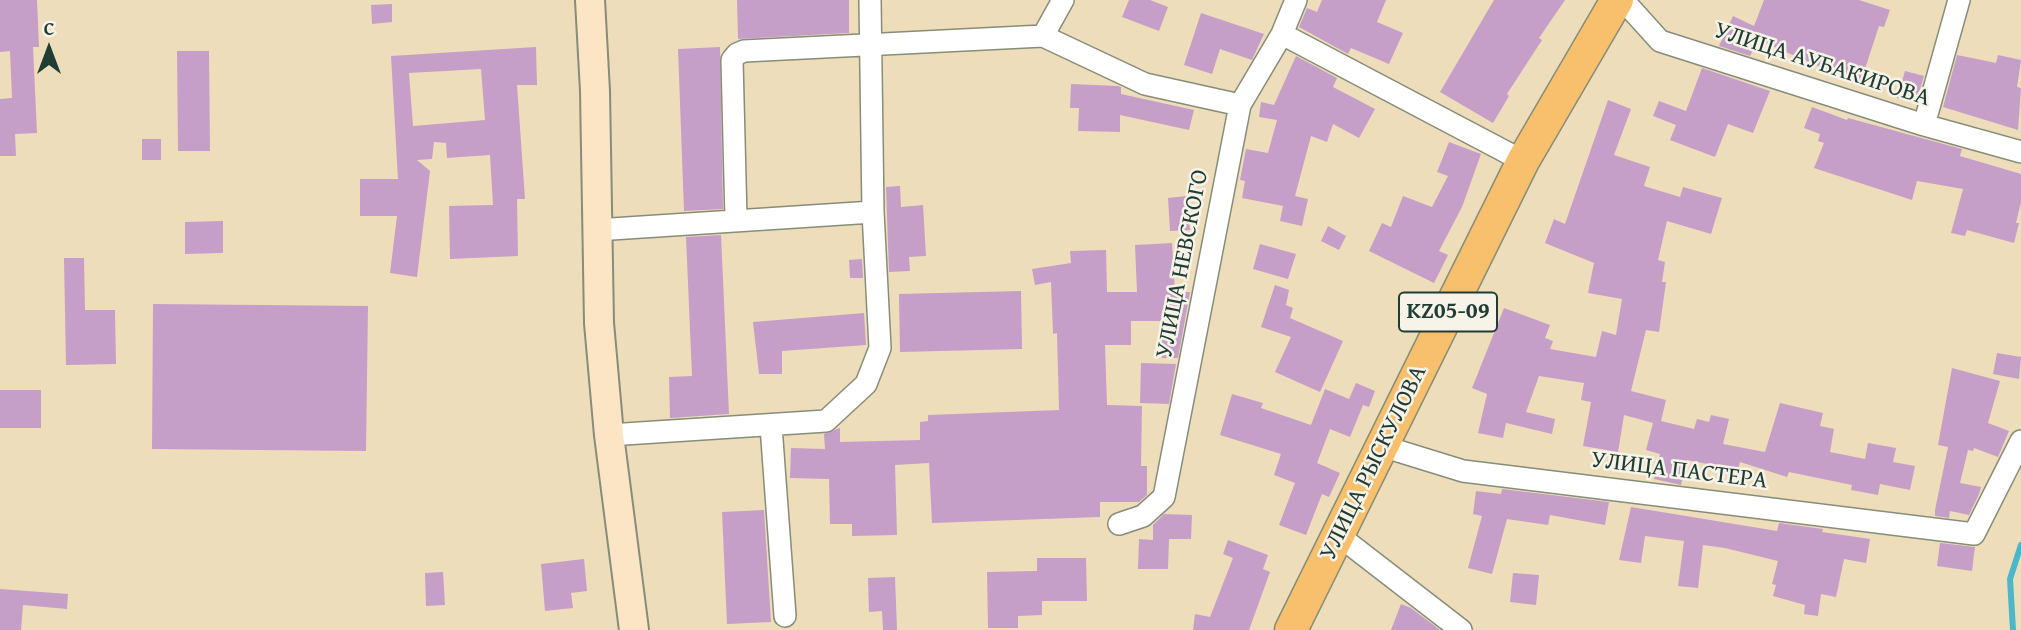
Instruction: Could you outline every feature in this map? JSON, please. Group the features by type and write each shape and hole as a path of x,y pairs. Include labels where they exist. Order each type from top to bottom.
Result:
{"main road":[{"path":"590,0 595,90 599,323 609,435 634,630"},
{"name":"УЛИЦА РЫСКУЛОВА","path":"1291,630 1523,161 1616,0"}],"street":[{"path":"609,435 826,422 866,384 880,348 873,212 873,44 870,0"},
{"path":"1043,36 1063,0"},
{"name":"УЛИЦА НЕВСКОГО","path":"1119,524 1143,516 1164,497 1240,105 1282,34 1296,0"},
{"name":"УЛИЦА АУБАКИРОВА","path":"1623,0 1660,41 1924,125 2021,152"},
{"path":"1924,125 1959,0"},
{"path":"1282,34 1523,161"},
{"path":"737,219 732,60 744,51 1043,36 1145,84 1240,105"},
{"path":"596,230 873,212"},
{"path":"771,426 785,616"},
{"name":"УЛИЦА ПАСТЕРА","path":"1382,446 1463,471 1974,534 2021,440"},
{"path":"1338,536 1461,630"}],"building":[{"path":"0,0 37,0 39,47 33,47 37,133 15,134 16,156 0,156 0,99 12,98 10,51 0,52"},
{"path":"737,0 849,0 849,33 738,39"},
{"path":"1129,0 1150,0 1168,7 1159,31 1122,17"},
{"path":"1322,0 1386,0 1377,22 1403,33 1389,64 1351,48 1348,54 1299,27 1307,8 1317,12"},
{"path":"1494,0 1565,0 1539,38 1542,40 1507,94 1509,96 1493,123 1440,92"},
{"path":"1764,0 1859,0 1890,10 1884,27 1879,26 1860,84 1758,40 1750,56 1719,46 1733,16 1754,26"},
{"path":"392,4 392,22 372,24 371,5"},
{"path":"1201,13 1264,34 1252,60 1220,49 1212,74 1184,65"},
{"path":"536,47 537,85 517,85 525,199 517,199 518,256 450,259 449,206 493,205 490,155 447,158 446,143 434,142 432,159 417,160 430,171 417,277 390,273 397,216 360,216 360,179 398,179 391,56","holes":["481,69 485,120 413,126 409,73"]},
{"path":"720,47 723,209 684,211 678,49"},
{"path":"177,51 209,51 210,151 178,151"},
{"path":"1957,55 1996,63 1998,55 2021,60 2017,87 2021,88 2018,130 1943,107"},
{"path":"1296,56 1337,78 1333,87 1375,109 1359,138 1333,124 1327,142 1311,136 1295,196 1308,199 1302,226 1280,221 1283,206 1242,198 1245,181 1240,180 1246,149 1268,153 1277,120 1259,117 1261,102 1274,105"},
{"path":"1702,68 1770,91 1753,133 1728,124 1715,157 1670,140 1676,125 1653,116 1659,101 1686,111"},
{"path":"1905,71 1924,76 1916,103 1897,98"},
{"path":"1071,84 1118,86 1121,87 1121,94 1194,110 1189,130 1120,115 1120,132 1078,131 1079,108 1070,108"},
{"path":"1608,100 1631,109 1614,155 1650,167 1644,186 1680,197 1683,187 1722,198 1711,234 1667,221 1658,260 1665,262 1662,282 1666,282 1659,332 1646,330 1631,391 1666,400 1661,421 1694,429 1697,419 1709,422 1711,415 1729,419 1723,444 1765,452 1780,403 1823,413 1820,426 1834,429 1830,452 1865,459 1868,443 1896,448 1893,462 1915,466 1910,490 1880,484 1878,495 1851,490 1852,485 1789,472 1787,477 1740,462 1738,470 1687,460 1681,485 1654,479 1660,454 1646,450 1653,423 1624,415 1618,452 1583,446 1591,402 1581,400 1584,383 1539,376 1526,412 1555,419 1552,434 1506,423 1503,438 1478,433 1487,394 1472,388 1504,308 1550,325 1545,338 1553,341 1550,349 1596,357 1602,331 1616,335 1622,299 1588,293 1594,263 1545,243 1554,219 1565,224"},
{"path":"1812,107 1847,120 1848,118 1962,149 1960,156 2021,174 2021,202 2016,223 2019,223 2014,243 1967,230 1965,236 1951,233 1963,189 1917,181 1912,200 1814,168 1824,143 1818,141 1820,134 1804,128"},
{"path":"142,139 161,139 161,160 142,160"},
{"path":"1449,142 1481,154 1462,207 1439,251 1448,255 1434,283 1369,251 1382,223 1391,227 1403,196 1432,207 1448,176 1437,172"},
{"path":"900,186 901,207 923,205 926,256 909,257 910,271 889,272 886,187"},
{"path":"1187,196 1190,230 1170,231 1168,198"},
{"path":"223,221 223,253 185,254 185,222"},
{"path":"1328,226 1346,236 1339,250 1321,241"},
{"path":"721,235 729,414 670,418 669,377 692,376 686,237"},
{"path":"1172,243 1175,292 1190,292 1178,358 1162,358 1162,321 1131,321 1131,345 1105,345 1107,405 1142,406 1141,466 1147,466 1147,495 1139,502 1100,502 1100,517 932,523 929,463 895,465 897,535 852,536 852,524 830,524 829,479 790,478 791,448 825,449 824,434 840,428 840,442 920,440 920,422 928,421 928,415 1059,410 1057,333 1053,334 1051,282 1035,285 1032,269 1071,263 1070,251 1106,250 1107,292 1137,292 1135,245"},
{"path":"1260,244 1296,254 1288,279 1253,269"},
{"path":"64,258 84,258 85,310 115,310 116,364 66,365"},
{"path":"862,259 863,278 850,278 849,260"},
{"path":"1275,285 1289,290 1286,305 1293,308 1290,318 1343,341 1320,392 1275,372 1291,337 1261,327"},
{"path":"1021,291 1022,349 900,352 899,294"},
{"path":"153,304 368,306 366,451 152,449"},
{"path":"864,313 866,345 782,351 782,374 759,374 753,322"},
{"path":"1997,353 2021,357 2019,379 1993,374"},
{"path":"1141,363 1176,364 1169,404 1140,403"},
{"path":"1952,368 2000,381 1988,423 2009,431 1998,457 1974,448 1973,451 1968,450 1960,483 1981,487 1969,515 1950,511 1949,518 1935,516 1935,510 1948,447 1938,445"},
{"path":"1356,383 1375,391 1369,407 1363,405 1350,437 1330,429 1317,463 1340,473 1329,497 1322,494 1306,535 1279,525 1295,483 1274,475 1281,454 1220,435 1232,394 1263,403 1261,408 1311,425 1325,389 1349,399"},
{"path":"0,390 41,390 41,428 0,428"},
{"path":"1502,489 1609,502 1605,525 1550,515 1548,525 1507,519 1492,574 1468,568 1482,516 1473,514 1476,491 1501,494"},
{"path":"1631,507 1777,531 1779,523 1870,539 1866,563 1844,559 1836,597 1821,594 1818,616 1804,614 1805,605 1773,596 1776,585 1772,584 1778,561 1725,548 1703,545 1698,588 1678,586 1684,541 1645,536 1641,563 1619,560"},
{"path":"764,510 771,622 727,624 722,512"},
{"path":"1164,514 1192,515 1191,539 1169,539 1168,569 1138,569 1139,539 1153,540 1153,525"},
{"path":"1228,540 1268,555 1263,569 1270,572 1249,630 1193,630 1195,614 1210,617 1233,558 1223,554"},
{"path":"1940,543 1975,547 1972,571 1937,566"},
{"path":"1037,558 1086,558 1087,601 1042,601 1042,615 1018,616 1018,628 988,628 987,572 1037,571"},
{"path":"584,559 587,591 571,593 573,608 545,611 541,564"},
{"path":"443,572 445,605 426,606 425,573"},
{"path":"1513,573 1539,575 1536,605 1510,602"},
{"path":"895,577 897,630 883,630 882,611 869,612 868,578"},
{"path":"0,589 68,594 67,609 23,605 21,630 0,630"},
{"path":"1401,604 1411,608 1440,630 1391,630"}],"waterway":[{"path":"2013,630 2010,579 2021,545"}]}
